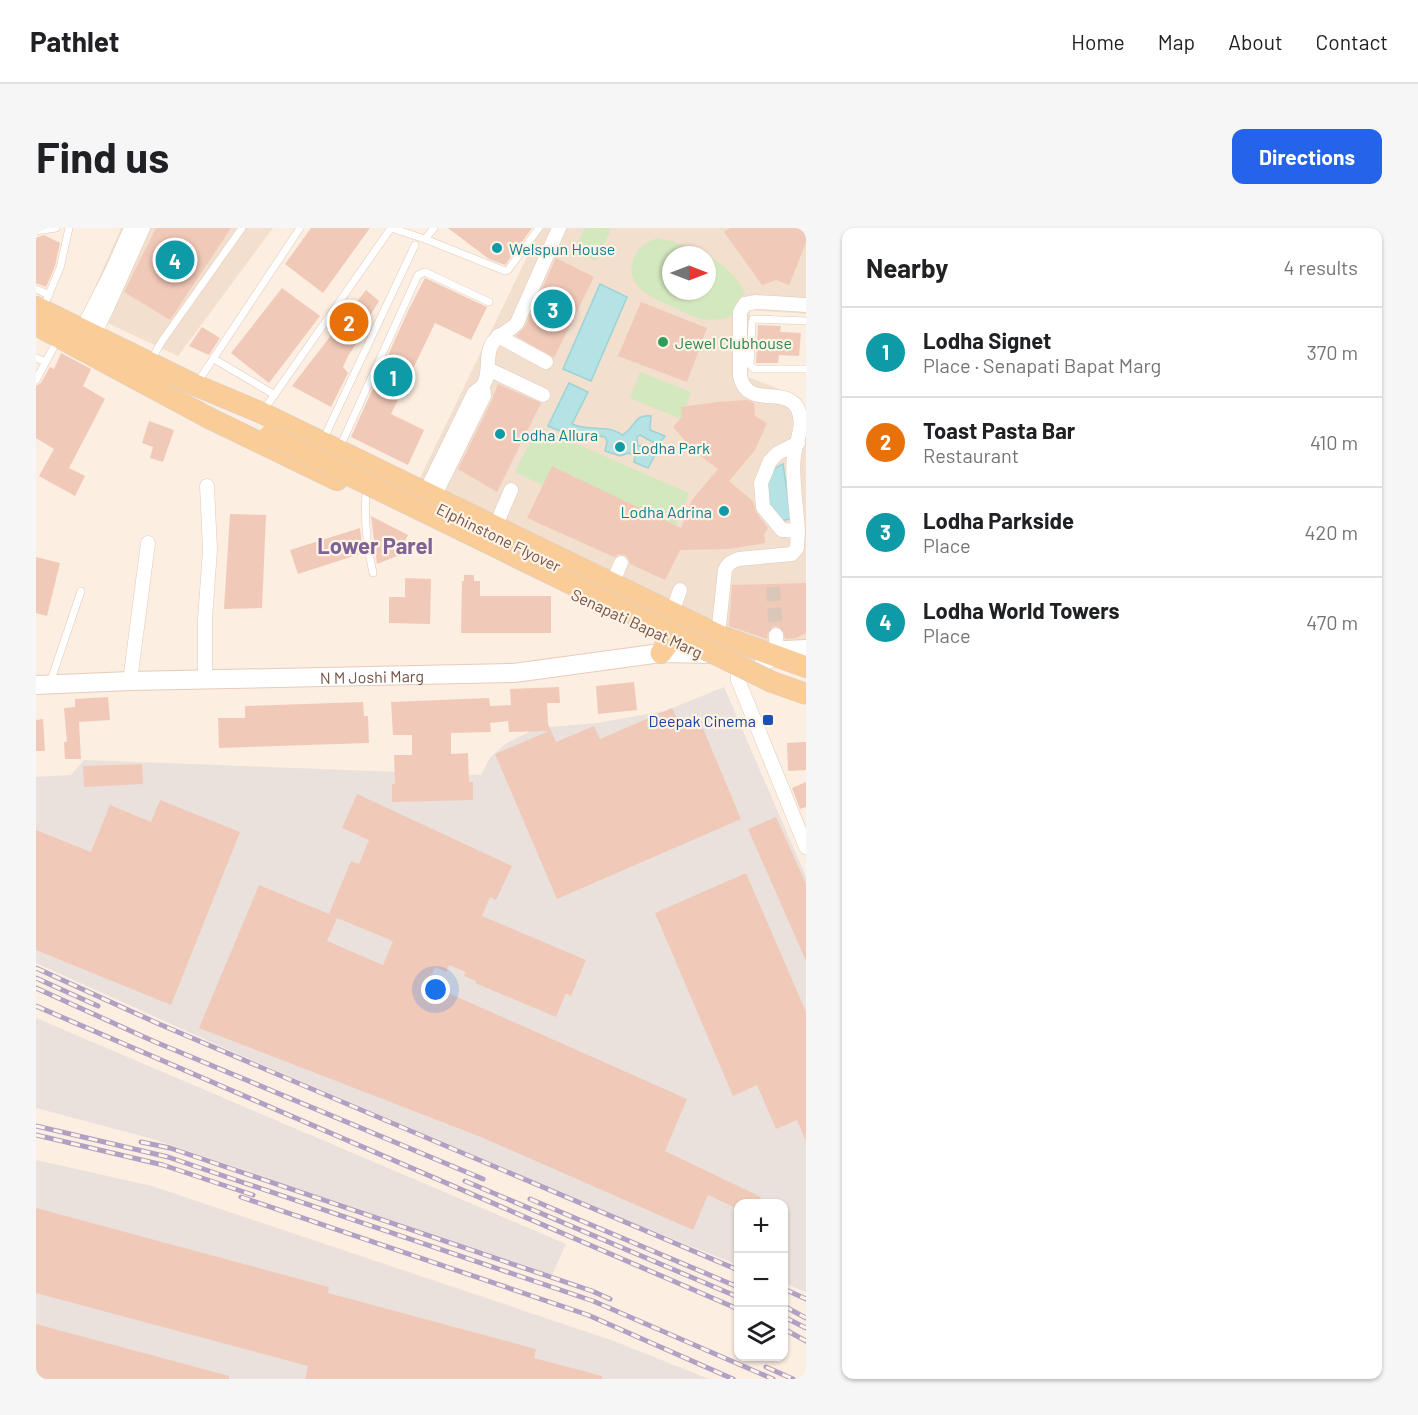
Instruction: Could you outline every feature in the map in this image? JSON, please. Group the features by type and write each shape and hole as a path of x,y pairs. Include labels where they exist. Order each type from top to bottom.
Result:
{"main road":[{"path":"39,308 195,385 220,410"},
{"path":"39,308 59,337 220,410"},
{"name":"Senapati Bapat Marg","path":"220,410 262,413 394,474 430,495 718,635 773,648 806,667"},
{"name":"Senapati Bapat Marg","path":"220,410 366,494 662,644 708,655 738,676 806,702"},
{"name":"Elphinstone Flyover","path":"220,410 278,429 777,672 806,683"},
{"name":"Elphinstone Flyover","path":"220,410 291,447 772,682 806,694"},
{"path":"662,644 672,613"},
{"name":"N M Joshi Marg","path":"42,685 514,673 662,644"},
{"path":"708,655 773,648 806,649"}],"street":[{"path":"103,303 131,228"},
{"path":"87,333 143,228"},
{"path":"430,495 474,393 483,386 488,378 490,347 498,336 512,329 517,323 559,228"},
{"path":"795,532 782,530 763,507 761,483 770,461 778,453 793,445 802,430 800,413 795,404 786,399 750,392 742,386 740,312 745,304 756,302 806,305"},
{"path":"498,336 546,362"},
{"path":"488,369 543,395"},
{"path":"708,655 718,635 727,565 739,558 792,554 797,548 793,445"},
{"path":"206,680 205,619 210,550 207,486"},
{"path":"495,527 511,490"},
{"path":"130,681 148,543"},
{"path":"608,582 617,562"},
{"path":"672,613 680,590"},
{"path":"773,648 738,676 738,685 806,847"}],"lane":[{"path":"36,231 56,228"},
{"path":"39,308 60,268 69,228"},
{"path":"150,362 242,228"},
{"path":"195,385 300,228"},
{"path":"262,413 392,228 505,272 539,228"},
{"path":"425,239 434,228"},
{"path":"330,446 415,245"},
{"path":"330,446 418,275 425,272 489,302"},
{"path":"36,289 39,308"},
{"path":"806,321 753,319 750,365 754,369 806,369"},
{"path":"36,380 59,337"},
{"path":"36,358 46,363"},
{"path":"214,359 275,394"},
{"path":"366,494 365,521 368,553 373,573"},
{"path":"42,685 81,591"}],"shaded area":[{"path":"121,228 273,228 178,356 84,312"},
{"name":"Lodha Park","path":"541,228 806,228 806,314 750,310 748,377 797,396 806,412 806,649 770,651 418,482"},
{"path":"724,687 806,877 806,1292 788,1285 788,1199 734,1199 734,1263 628,1221 233,1052 36,963 36,777 71,775 84,760 481,775 490,758 505,744 537,728 597,723 665,711"},
{"path":"36,1018 566,1244 552,1275 153,1139 36,1108"},
{"path":"36,1160 152,1186 614,1341 709,1379 36,1379"}],"green space":[{"path":"585,228 611,230 596,261 574,249"},
{"path":"657,238 685,246 662,246 662,300 716,300 716,261 729,271 745,293 733,316 705,320 691,316 642,291 636,284 631,268 638,251"},
{"path":"640,372 691,392 681,419 630,398"},
{"path":"538,427 689,493 668,545 515,472"}],"water":[{"path":"600,284 627,297 591,381 563,369"},
{"path":"569,383 588,392 572,424 584,428 611,430 622,435 641,417 651,416 650,430 665,436 658,445 640,435 637,437 638,446 646,445 657,451 648,468 634,462 635,456 629,453 620,456 605,451 607,442 605,437 599,436 594,440 590,437 584,441 548,426"},
{"path":"783,464 791,519 780,521 767,501 769,471"}],"building":[{"path":"156,228 231,228 170,320 124,292"},
{"path":"311,228 370,228 323,293 285,264"},
{"name":"Welspun House","path":"448,228 532,228 505,265 489,259"},
{"path":"730,228 806,228 806,243 789,285 776,280 762,285 724,232"},
{"path":"44,235 60,243 55,266 46,287 36,283 36,238"},
{"path":"556,258 594,277 554,358 516,336 525,327"},
{"path":"425,278 487,307 471,340 435,323 391,414 424,430 408,465 351,437"},
{"path":"282,288 320,316 269,383 231,353"},
{"path":"366,290 379,301 368,319 371,321 343,367 348,373 331,407 292,386"},
{"name":"Jewel Clubhouse","path":"641,302 707,328 687,382 618,356"},
{"path":"758,325 781,326 780,332 801,333 799,356 779,355 778,363 756,363"},
{"path":"202,327 220,338 209,355 189,346"},
{"path":"61,353 91,369 83,386 105,399 69,468 85,476 75,496 39,476 54,449 36,438 36,386 41,383 50,367 54,369"},
{"name":"Lodha Allura","path":"498,384 541,403 497,492 458,469"},
{"path":"747,400 754,403 755,416 767,423 755,450 729,481 753,501 756,512 768,528 764,534 765,543 729,549 680,550 665,580 630,564 625,555 619,554 614,557 527,518 552,466 681,528 692,500 718,469 695,452 673,427 682,417 681,407"},
{"path":"149,421 174,430 163,462 150,458 153,447 142,443"},
{"path":"230,514 266,515 262,608 224,609"},
{"path":"371,516 408,535 397,556 377,564"},
{"path":"360,528 363,553 298,574 290,550"},
{"path":"36,557 60,563 47,616 36,613"},
{"path":"464,575 474,575 474,581 480,581 480,596 551,596 551,633 461,633"},
{"path":"405,578 431,579 430,624 389,623 389,597 405,597"},
{"path":"806,583 806,633 796,638 785,639 783,630 775,626 768,631 767,639 729,626 732,585"},
{"path":"634,682 637,710 598,714 596,686"},
{"path":"559,687 560,703 547,703 548,724 556,742 594,726 600,739 672,708 681,727 699,719 741,819 557,899 495,754 549,731 509,732 508,721 490,723 491,732 451,733 451,754 468,753 469,782 473,782 473,800 392,802 392,784 395,784 394,755 412,755 412,735 393,735 391,702 489,698 490,706 511,705 510,689"},
{"path":"108,697 110,720 79,722 81,759 65,759 64,742 67,742 64,708 75,707 75,699"},
{"path":"363,702 364,716 368,716 369,743 219,748 218,718 245,718 245,706"},
{"path":"43,719 45,751 36,751 36,720"},
{"path":"806,742 806,770 788,771 787,743"},
{"path":"142,764 143,784 84,787 83,766"},
{"path":"806,782 806,807 800,809 792,788"},
{"path":"357,794 512,866 496,900 490,897 482,916 586,960 571,996 566,993 556,1017 475,983 476,981 464,976 466,972 449,965 446,972 435,967 428,984 687,1099 665,1151 761,1197 760,1199 734,1199 734,1207 708,1195 693,1230 481,1137 199,1028 259,885 329,914 351,861 359,864 369,840 342,828","holes":["337,918 393,941 383,965 327,941"]},
{"path":"160,800 240,832 171,1005 36,950 36,830 91,852 110,805 151,822"},
{"path":"776,817 806,884 806,961 748,829"},
{"path":"746,873 806,1012 806,1141 797,1120 776,1129 757,1085 733,1096 655,913"},
{"path":"36,1208 329,1287 328,1293 536,1349 534,1358 602,1376 602,1379 305,1379 308,1366 36,1293"},
{"path":"36,1324 229,1376 229,1379 36,1379"}],"tunnel":[{"path":"773,587 776,635"}],"railway":[{"path":"36,968 159,1024 734,1268"},
{"path":"36,978 98,1006"},
{"path":"36,988 153,1041 483,1179"},
{"path":"36,1006 734,1307"},
{"path":"36,1126 168,1157 593,1301 773,1379"},
{"path":"36,1135 163,1165 253,1195"},
{"path":"141,1142 170,1148 610,1299"},
{"path":"465,1181 734,1295"},
{"path":"241,1197 588,1315 733,1379"},
{"path":"530,1199 734,1285"},
{"path":"788,1291 806,1299"},
{"path":"786,1307 806,1318"},
{"path":"788,1319 806,1328"},
{"path":"788,1331 806,1341"},
{"path":"766,1367 793,1379"}],"place":[{"name":"Welspun House","path":"497,248"},
{"name":"Lodha World Towers","path":"175,260"},
{"name":"Lodha Parkside","path":"553,309"},
{"name":"Toast Pasta Bar","path":"349,322"},
{"name":"Jewel Clubhouse","path":"663,342"},
{"name":"Lodha Signet","path":"393,377"},
{"name":"Lodha Allura","path":"500,434"},
{"name":"Lodha Park","path":"620,447"},
{"name":"Lodha Adrina","path":"724,511"},
{"name":"Deepak Cinema","path":"768,720"}],"district":[{"name":"Lower Parel","path":"375,545"}]}
